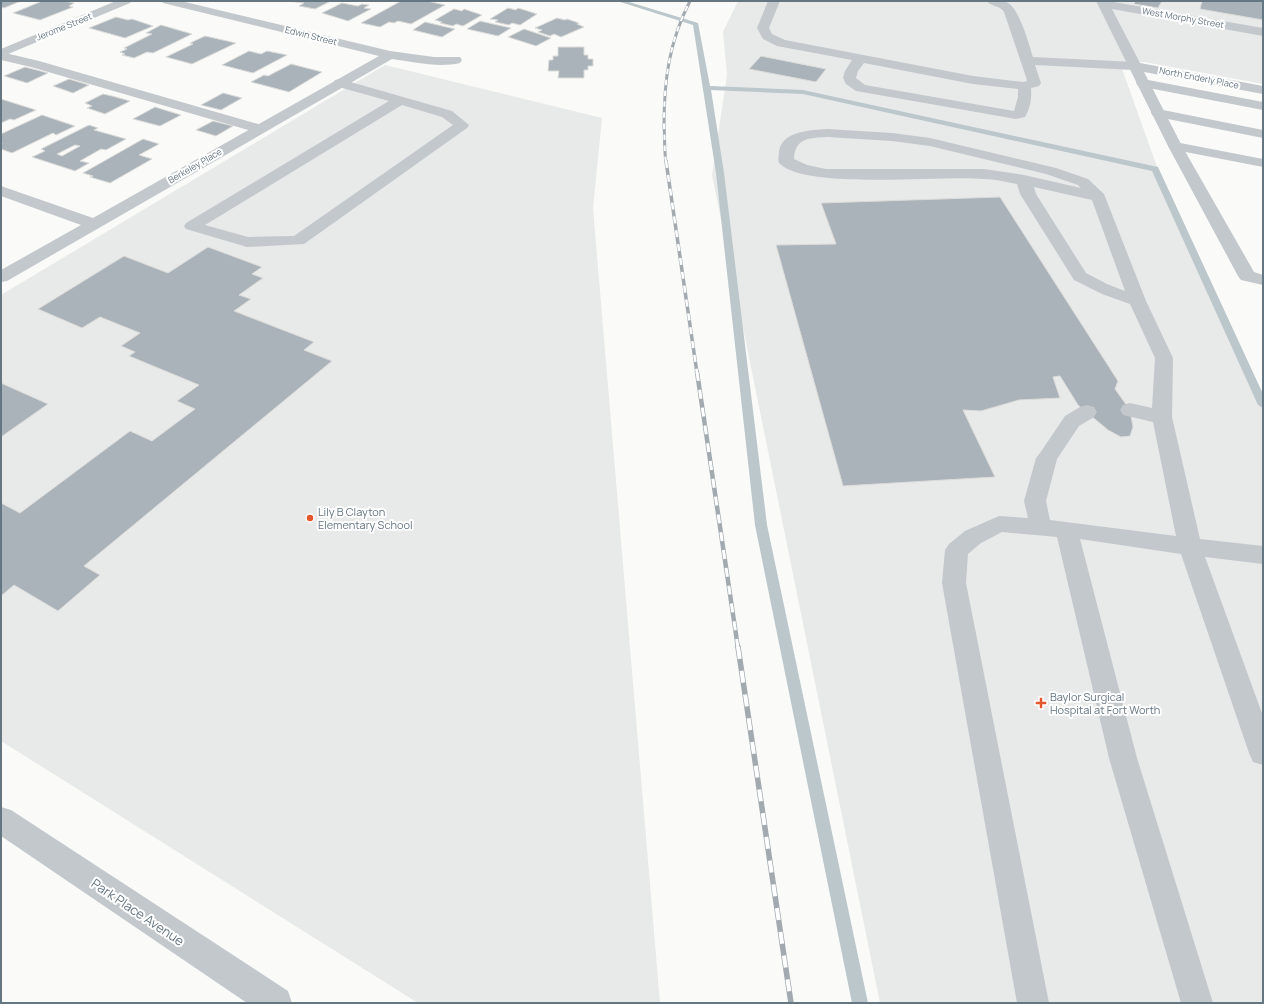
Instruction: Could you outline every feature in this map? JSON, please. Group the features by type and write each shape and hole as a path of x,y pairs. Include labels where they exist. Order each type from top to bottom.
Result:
{"street":[{"name":"Jerome Street","path":"1,54 126,1"},
{"name":"Edwin Street","path":"167,1 390,55 434,61 456,60"},
{"path":"774,1 763,28 768,36 781,43 973,80 1024,86 1034,83 1028,61 1008,8 999,2 993,1"},
{"path":"1103,3 1175,146 1255,278"},
{"name":"West Morphy Street","path":"1103,3 1263,32"},
{"path":"1,54 260,129"},
{"name":"Berkeley Place","path":"1,277 390,55"},
{"path":"861,58 849,72 849,79 853,85 861,88 1016,115 1020,114 1025,97 1024,86"},
{"name":"North Enderly Place","path":"1028,61 1134,66 1263,90"},
{"path":"340,83 401,100 447,114 462,125 298,241 247,242 192,226 401,100"},
{"path":"1143,83 1263,106"},
{"path":"1158,113 1263,134"},
{"path":"1098,197 1024,180 984,174 826,174 802,169 786,161 787,149 794,140 809,134 827,133 892,137 930,142 1051,171 1083,182 1098,197 1137,301 1164,358 1162,417 1190,547 1263,753"},
{"path":"1175,146 1263,163"},
{"path":"1024,180 1028,194 1080,276 1093,285 1137,301"},
{"path":"1,191 94,224"},
{"path":"1130,410 1162,417"},
{"path":"1087,412 1072,421 1047,458 1035,501 1054,528 1197,1003"},
{"path":"1033,1003 954,582 958,550 973,536 999,524 1054,528 1190,547 1263,555"},
{"name":"Park Place Avenue","path":"1,820 276,1003"}],"shaded area":[{"name":"Baylor Surgical Hospital at Fort Worth","path":"738,1 1096,1 1112,3 1111,1 1263,1 1263,84 1144,62 1120,63 1156,164 1263,402 1263,1003 880,1003 712,175 727,75 723,32"},
{"name":"Lily B Clayton Elementary School","path":"385,65 602,118 593,208 660,1003 418,1003 1,741 1,295"}],"building":[{"path":"1,1 21,1 4,8 1,7"},
{"path":"35,1 64,1 74,3 69,6 73,7 40,20 13,13 40,2"},
{"path":"287,1 331,1 315,9 299,6 304,3"},
{"path":"401,1 427,1 445,5 411,24 398,21 394,23 389,22 380,27 361,23"},
{"path":"1135,1 1162,1 1158,8 1134,4"},
{"path":"1202,1 1263,1 1263,20 1200,9"},
{"path":"342,3 358,6 362,4 369,5 364,8 371,9 348,21 322,13"},
{"path":"508,8 516,10 518,8 537,14 520,25 512,23 509,25 495,22 498,20 490,19"},
{"path":"454,9 462,11 464,9 482,15 463,26 456,24 453,26 440,23 442,22 435,20"},
{"path":"116,17 128,20 132,19 153,26 125,38 89,28"},
{"path":"557,18 567,19 579,23 577,24 584,27 561,37 554,34 550,36 538,32 542,30 535,28"},
{"path":"480,21 511,28 498,36 467,29"},
{"path":"425,22 455,29 442,37 413,30"},
{"path":"161,25 192,34 153,53 147,52 134,58 122,55 125,54 120,52 127,49 124,48 152,34 146,33"},
{"path":"524,29 551,38 536,46 508,37"},
{"path":"205,36 236,43 192,64 166,57 193,44 190,43"},
{"path":"558,47 584,47 584,55 588,55 588,59 593,59 593,66 588,66 588,70 584,70 584,78 558,78 559,71 548,71 549,60 553,60 553,56 558,56"},
{"path":"249,51 261,54 267,51 287,55 253,73 222,65"},
{"path":"761,56 826,69 816,82 749,69"},
{"path":"291,64 322,72 289,92 251,82 264,75 268,76"},
{"path":"25,67 48,73 27,83 4,76"},
{"path":"69,79 89,85 73,93 53,86"},
{"path":"223,93 242,98 221,110 201,105"},
{"path":"103,94 130,101 105,114 87,108 92,106 85,103"},
{"path":"1,99 36,110 14,120 10,119 1,123"},
{"path":"155,107 181,115 160,126 133,119"},
{"path":"42,115 75,126 56,135 53,133 12,153 1,149 1,134"},
{"path":"213,121 233,126 216,136 196,130"},
{"path":"89,125 98,128 94,130 126,139 106,150 101,149 80,161 89,163 75,171 32,157 45,151 41,149","holes":["75,145 80,146 62,156 57,154"]},
{"path":"143,139 159,144 139,155 152,159 110,183 90,177 93,176 83,173"},
{"path":"1000,197 1118,381 1115,389 1130,410 1133,427 1130,436 1121,437 1108,430 1078,405 1060,376 1053,377 1060,398 1019,400 981,411 963,410 995,477 843,486 776,245 836,244 821,203"},
{"path":"208,247 262,267 252,274 263,278 239,295 251,299 234,311 314,342 304,350 332,361 84,566 100,575 58,611 14,585 1,596 1,503 20,513 130,431 152,441 195,409 177,401 199,385 129,356 135,352 121,346 140,333 100,317 82,328 38,309 124,256 168,273"},
{"path":"1,383 48,404 1,437"}],"waterway":[{"path":"620,1 696,24 707,88"},
{"path":"707,88 803,92 1155,169 1263,405"},
{"path":"707,88 720,173 761,525 860,1003"}],"railway":[{"path":"666,162 664,109 669,62 677,31 690,1"},
{"path":"666,161 697,373"},
{"path":"697,372 738,648"},
{"path":"738,647 791,1003"}],"place":[{"name":"Lily B Clayton Elementary School","path":"310,518"},
{"name":"Baylor Surgical Hospital at Fort Worth","path":"1041,703"}]}
